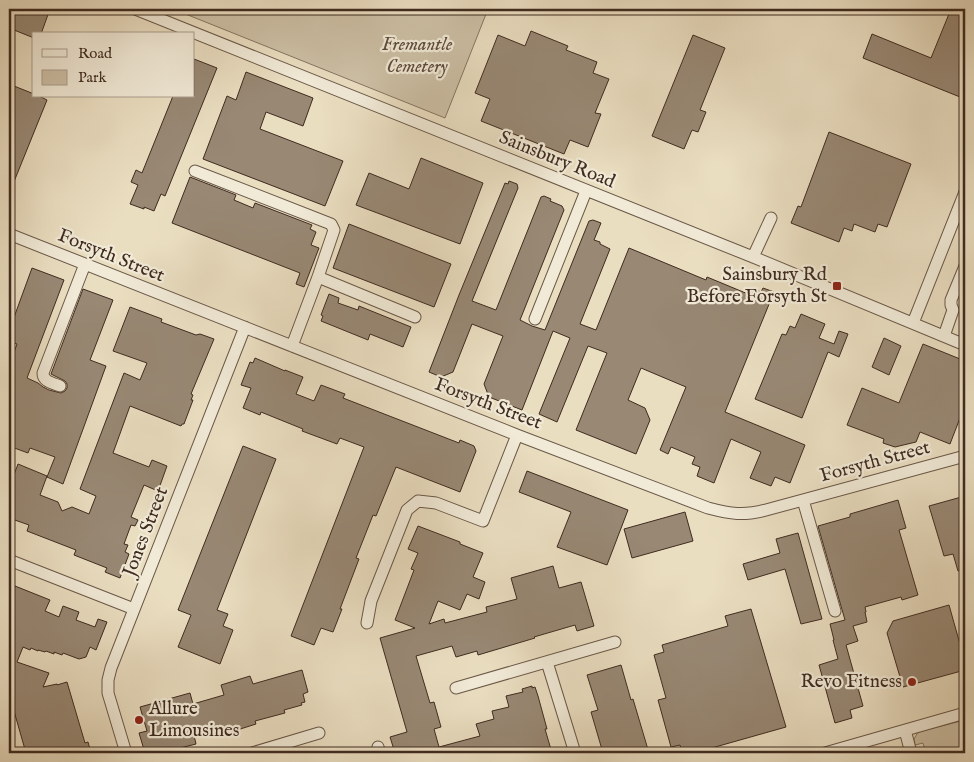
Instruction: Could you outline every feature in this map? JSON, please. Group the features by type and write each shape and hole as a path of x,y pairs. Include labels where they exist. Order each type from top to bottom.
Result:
{"street":[{"name":"Sainsbury Road","path":"135,9 192,32"},
{"name":"Sainsbury Road","path":"195,33 752,257 965,345"},
{"path":"195,172 331,224 334,230 292,346"},
{"path":"535,319 586,191"},
{"path":"913,323 965,192"},
{"path":"752,257 771,218"},
{"name":"Forsyth Street","path":"9,234 517,435 708,508 727,513 752,514 965,456"},
{"path":"60,386 46,380 43,373 85,264"},
{"path":"944,336 953,310 950,306 965,266"},
{"path":"318,277 415,317"},
{"name":"Jones Street","path":"126,753 108,693 108,680 111,668 245,327"},
{"path":"367,623 371,601 407,510 418,501 436,503 482,521 517,435"},
{"path":"803,500 835,611"},
{"path":"9,560 134,609"},
{"path":"456,688 615,642"},
{"path":"547,662 575,753"},
{"path":"825,753 965,713"},
{"path":"904,730 911,753"},
{"path":"252,753 319,733"}],"green space":[{"name":"Fremantle Cemetery","path":"173,9 488,9 445,118"},
{"path":"965,720 965,753 926,753 923,743 915,745 914,739 918,732"}],"building":[{"path":"9,9 50,9 42,32 32,32 32,37 9,28"},
{"path":"951,9 965,9 965,99 863,58 872,34 931,58"},
{"path":"531,31 568,46 566,50 597,62 593,73 609,79 595,113 601,114 588,147 570,140 564,154 481,121 490,99 475,93 498,35 525,46"},
{"path":"693,35 725,48 700,110 706,112 698,132 692,130 684,149 652,136"},
{"path":"195,59 217,68 165,196 161,194 154,211 130,204 138,185 131,182 136,170 142,173 172,98 195,98"},
{"path":"246,72 313,98 303,126 266,112 260,129 343,161 325,206 203,159 227,96 236,100"},
{"path":"9,84 32,93 32,98 47,100 9,194"},
{"path":"829,132 911,164 887,227 878,224 875,232 854,224 852,231 844,228 839,242 791,223 798,206 801,207"},
{"path":"421,158 483,183 460,244 356,205 369,173 409,189"},
{"path":"190,177 236,195 234,200 253,208 255,203 312,225 310,229 316,232 311,245 319,248 304,287 296,284 300,273 172,223"},
{"path":"509,181 517,184 518,188 472,301 496,310 541,197 544,196 562,206 564,210 520,320 532,326 545,330 589,221 593,220 601,223 594,240 610,249 580,324 596,330 629,248 706,280 707,277 748,294 751,288 761,292 763,288 774,292 725,412 805,445 790,483 775,477 771,486 750,478 761,452 731,439 714,483 697,476 700,467 692,464 695,457 671,447 668,454 660,450 686,387 641,368 628,400 645,408 650,420 636,454 576,430 607,353 588,346 557,422 539,414 570,338 553,331 522,410 489,397 484,384 503,336 472,324 453,372 441,377 429,372 505,183 508,184"},
{"path":"349,224 451,264 434,307 333,268"},
{"path":"32,268 64,280 27,378 49,390 61,393 67,388 65,381 51,374 83,289 113,300 90,360 106,366 63,484 47,477 55,457 30,448 28,453 9,446 9,366 17,344 9,341 9,331"},
{"path":"329,294 339,298 338,303 358,310 359,306 411,327 403,347 370,334 368,340 321,321 323,316 321,315"},
{"path":"130,307 162,319 161,322 196,335 200,334 214,339 191,394 193,395 191,400 193,400 184,424 181,426 130,406 113,453 149,467 152,460 167,466 158,491 144,485 131,517 138,520 135,526 131,525 124,544 128,545 125,552 129,554 120,578 105,572 107,568 74,555 76,550 27,531 29,525 9,518 9,488 18,464 47,476 40,495 58,502 62,511 72,507 89,514 96,496 80,489 124,373 140,380 147,363 113,351"},
{"path":"801,314 825,324 819,338 834,344 839,331 848,334 839,357 828,352 802,418 755,399 782,334 786,335 790,326 795,328"},
{"path":"884,338 901,346 889,375 872,367"},
{"path":"923,344 965,361 965,420 960,418 950,444 920,432 916,442 895,447 883,443 884,439 847,425 862,388 899,403"},
{"path":"255,358 303,377 296,394 314,401 321,385 345,394 343,398 459,443 460,440 474,446 476,451 460,492 396,467 376,516 373,515 356,558 359,559 333,632 321,628 314,645 291,636 364,447 340,438 337,444 302,431 303,429 261,412 260,415 243,408 251,388 241,385 250,362 253,363"},
{"path":"243,446 276,459 217,610 228,614 223,626 233,630 220,664 178,647 191,615 178,610"},
{"path":"527,471 628,510 607,565 557,547 571,512 519,492"},
{"path":"965,496 965,569 958,571 953,554 944,556 929,506"},
{"path":"898,500 906,528 899,530 918,595 902,600 901,597 865,607 867,622 853,626 858,641 846,645 863,706 850,710 852,718 835,723 819,665 838,659 830,624 845,620 818,526 850,517 850,514"},
{"path":"685,512 693,541 632,558 624,529"},
{"path":"418,526 483,553 473,577 485,582 479,599 467,594 460,610 438,601 429,624 444,619 445,623 487,612 486,607 517,599 511,578 553,566 559,588 581,582 594,626 577,631 575,625 478,655 477,651 456,657 452,646 416,656 430,703 434,702 441,727 434,729 439,747 480,736 476,724 494,719 492,711 509,707 506,696 523,692 522,689 532,686 532,688 535,687 538,696 552,753 395,753 390,737 407,732 380,638 415,628 395,620 414,570 411,569 418,553 408,549"},
{"path":"798,533 822,619 801,624 785,569 748,580 743,564 780,553 776,539"},
{"path":"15,586 50,600 45,611 59,617 63,606 79,612 76,620 95,627 98,619 107,622 96,650 90,647 86,657 79,659 63,653 62,655 54,652 54,654 23,647 17,662 49,673 43,687 67,682 85,743 88,742 91,753 26,753 14,711 9,712 9,603"},
{"path":"949,605 965,662 965,670 903,687 887,633 893,621"},
{"path":"751,609 786,727 694,753 682,753 680,745 671,747 658,700 666,698 654,655 664,652 662,645 728,626 725,616"},
{"path":"621,665 649,753 603,753 591,712 598,710 587,675"},
{"path":"302,670 308,692 303,694 305,702 301,703 302,705 284,710 285,713 255,721 256,724 234,731 234,729 214,735 211,725 193,731 196,744 180,748 182,753 145,753 139,733 147,731 140,707 190,693 193,704 224,695 221,685 250,676 253,684"}],"place":[{"name":"Sainsbury Rd Before Forsyth St","path":"837,286"},
{"name":"Revo Fitness","path":"912,682"},
{"name":"Allure Limousines","path":"139,720"}]}
